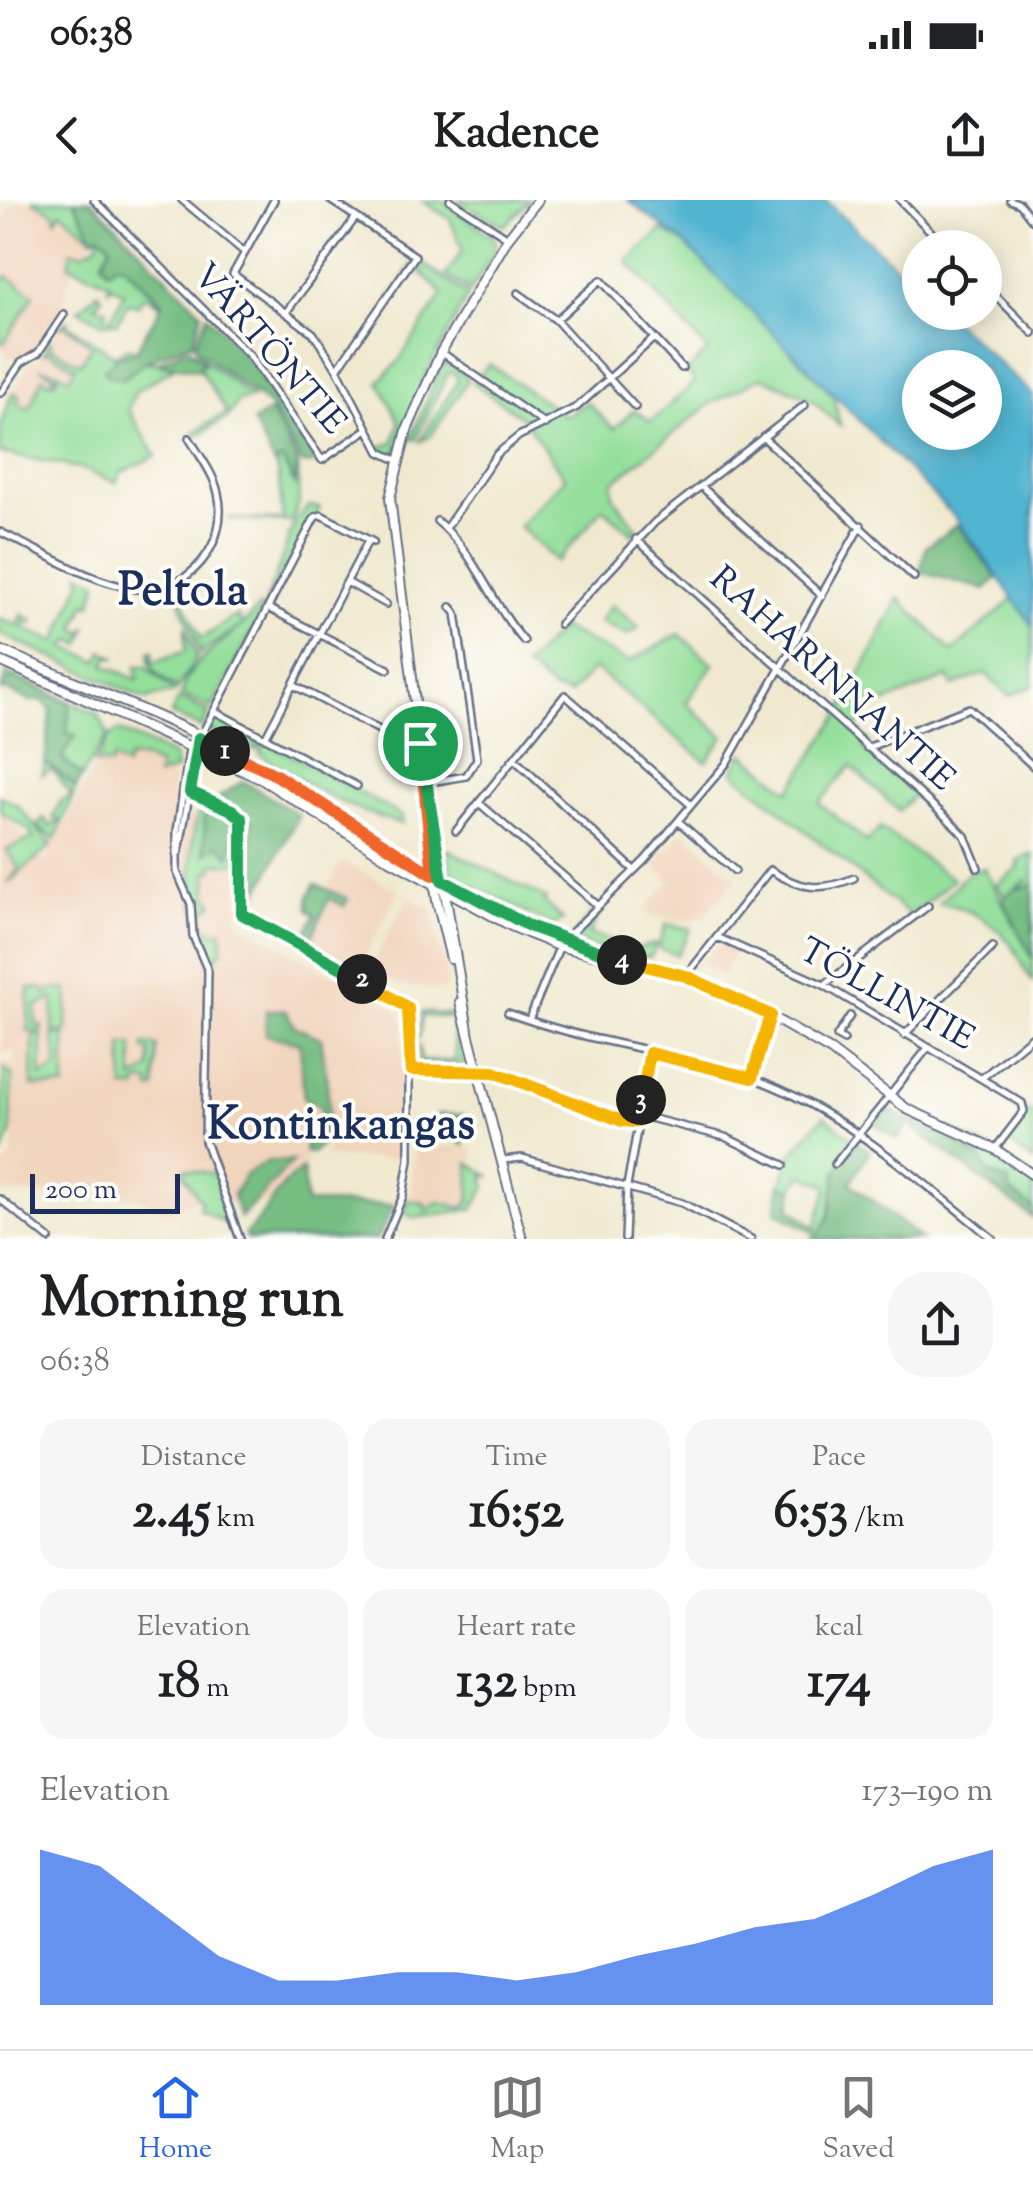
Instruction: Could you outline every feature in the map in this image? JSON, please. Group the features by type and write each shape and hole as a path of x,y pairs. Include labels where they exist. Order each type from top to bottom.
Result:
{"main road":[{"path":"433,875 420,743 390,523 398,460 440,352 508,238 538,200"},
{"path":"1,655 199,738 276,775 433,875 445,892 468,1030"},
{"path":"1,655 286,792 439,884 561,943"},
{"path":"424,783 468,1030 522,1239"},
{"path":"445,892 561,943 686,976 770,1015 831,1051 889,1097 995,1149 1033,1175"}],"street":[{"name":"VÄRTÖNTIE","path":"94,200 250,356 322,460 366,430"},
{"path":"182,200 244,251"},
{"path":"274,200 233,274 313,333 337,368 382,455 398,460"},
{"path":"330,200 415,256 337,368"},
{"path":"450,200 508,238"},
{"path":"900,200 930,230"},
{"path":"1010,200 1023,202 1033,221"},
{"path":"287,312 356,218"},
{"path":"556,320 601,280 682,368"},
{"path":"518,292 556,320 636,407"},
{"path":"1002,302 1033,333"},
{"path":"0,393 21,363 38,352 64,314"},
{"path":"446,528 498,454 577,406 654,338"},
{"path":"440,352 545,424"},
{"path":"560,624 636,539 805,405"},
{"path":"763,437 914,577"},
{"path":"0,532 129,587 157,588 181,580 208,554 220,520 217,488 188,438"},
{"path":"701,486 822,596"},
{"path":"240,1239 205,1141 208,971 194,936 191,904 179,881 177,831 194,746 320,515 371,541 265,738"},
{"path":"436,520 472,560 505,620 524,641"},
{"path":"529,1020 561,943 634,870 726,764 861,525"},
{"name":"RAHARINNANTIE","path":"636,539 965,836 978,868"},
{"path":"346,582 386,604"},
{"path":"424,783 466,776 478,759 456,613 450,607"},
{"path":"268,608 388,669"},
{"path":"293,685 385,733"},
{"path":"456,831 564,695 692,805"},
{"path":"868,748 969,708 1033,766"},
{"path":"214,712 357,786"},
{"path":"514,759 634,870"},
{"path":"187,792 232,810 242,819 244,916 404,1002 412,1022 405,1189 384,1239"},
{"path":"480,803 596,904"},
{"path":"678,821 736,871"},
{"path":"686,976 770,870 809,888 834,887 854,878"},
{"path":"824,985 928,906"},
{"name":"TÖLLINTIE","path":"717,937 824,985 1026,1106 995,1149"},
{"path":"904,1035 993,947"},
{"path":"508,1013 752,1078 798,1099 856,1136 994,1239"},
{"path":"752,1078 770,1015"},
{"path":"844,1040 837,1036 850,1016"},
{"path":"982,1078 1033,1036"},
{"path":"835,1164 927,1049"},
{"path":"625,1239 627,1186 650,1053"},
{"path":"411,1070 494,1072 618,1120 638,1118 725,1137 784,1166"},
{"path":"503,1160 522,1158 627,1186 699,1209 751,1239"},
{"path":"0,1199 49,1239"}],"shaded area":[{"path":"17,200 38,200 93,238 66,283 65,307 56,319 94,347 64,395 40,410 10,401 30,364 41,357 57,331 49,327 34,350 15,360 0,347 0,222"},
{"path":"143,758 171,772 175,815 228,816 239,828 237,922 394,1007 403,1024 400,1159 327,1157 327,1137 306,1137 304,1204 192,1201 167,1214 137,1196 3,1193 0,1172 12,1154 13,1133 0,1129 0,1063 14,1063 15,1053 0,1051 0,810 45,861 99,760"},
{"path":"683,831 736,879 704,916 687,922 647,914 648,905 671,881 652,866"},
{"path":"341,861 399,891 359,967 310,941 330,903 322,898"},
{"path":"408,896 432,910 449,982 443,990 401,986 369,970"},
{"path":"721,942 736,949 723,977 701,963"},
{"path":"416,1142 474,1149 471,1206 459,1212 408,1210"}],"green space":[{"path":"32,200 74,200 93,238 64,214 60,212 56,219 54,212"},
{"path":"74,200 91,200 202,313 193,342 146,361 123,379 106,375 104,370 117,357 136,351 163,303 125,266 118,263 109,270 102,262 111,245 98,234 93,238"},
{"path":"442,200 495,239 495,252 470,291 446,275 463,250 450,219 422,201"},
{"path":"456,200 531,200 504,226"},
{"path":"662,230 685,244 834,396 840,426 811,399 762,377 710,404 612,483 613,496 638,530 634,535 603,508 557,562 519,526 565,478 523,418 473,383 489,364 566,416 587,402 614,429 634,410 651,422 695,382 687,371 708,351 627,261"},
{"path":"98,234 111,245 102,262 108,270 118,263 125,266 162,306 144,296 138,305 128,303 117,323 102,323 79,310 98,292 102,298 95,306 108,309 104,315 111,319 124,293 112,286 107,290 110,283 69,265 71,251 83,253 98,244"},
{"path":"416,259 468,295 424,379 397,451 387,455 379,447 393,443 400,423 379,382 398,362 443,294 415,266 390,300"},
{"path":"7,276 34,295 4,343 0,340 0,282"},
{"path":"207,315 251,361 318,462 303,464 270,406 198,351 195,345"},
{"path":"69,320 67,324 115,356 128,347 146,361 175,367 136,391 128,409 156,456 120,473 116,483 80,468 0,453 0,425 13,392 19,395 18,404 29,409 43,377 49,383 54,376 40,368 58,372 53,383 60,373 69,378 75,368 49,351 43,353 50,341 51,347 80,364 92,346 65,325 59,327"},
{"path":"188,348 205,363 199,366 202,371 157,363"},
{"path":"190,349 252,397 238,401 228,417 195,437 193,433 227,412 198,366 204,362"},
{"path":"443,363 457,367 468,380 430,437 420,441 458,381 455,373 448,373 416,439 410,440"},
{"path":"270,411 298,462 295,483 282,460 277,460 276,467 253,422"},
{"path":"277,459 282,460 294,483 298,462 299,503 291,522 227,519 283,520"},
{"path":"309,506 320,508 265,605 295,521"},
{"path":"957,525 997,578 985,589 920,572 926,547"},
{"path":"80,573 98,582 91,605 86,604 75,628 83,633 88,626 81,644 71,640 65,647 98,661 103,651 117,658 108,657 105,665 138,680 136,666 146,666 175,692 145,699 0,634 0,618 18,626 22,615 33,620 31,624 25,622 24,629 56,642 81,582"},
{"path":"182,585 188,597 183,600 201,639 237,615 242,625 200,653 175,589"},
{"path":"899,598 952,652 1014,598 1033,626 1033,686 1009,696 985,673 953,686 948,677 871,708 855,729 870,742 865,749 915,794 899,811 851,766 819,803 867,842 880,828 953,879 911,916 733,772 743,753 789,791 840,714"},
{"path":"611,605 638,629 626,635 599,622"},
{"path":"259,607 264,609 212,708 182,695 185,682 202,659"},
{"path":"185,626 197,657 177,689 153,669 149,658 153,651 153,662 186,651"},
{"path":"562,628 629,662 679,634 713,664 686,703 724,737 706,762 594,668 570,694 553,690 525,666"},
{"path":"7,673 98,714 108,735 82,776 61,758 75,735 67,733 70,702 15,677 5,682 0,693"},
{"path":"15,677 70,703 67,733 76,736 61,758 82,776 76,788 45,762 51,710 42,700 30,701 3,689 4,682"},
{"path":"180,698 209,712 202,728 171,714"},
{"path":"215,715 255,741 263,740 257,750 207,730"},
{"path":"119,731 174,756 176,770 157,776 159,766 143,758 128,759 126,767 113,759 111,765 95,763 110,736"},
{"path":"265,741 402,816 402,824 345,804 294,776 260,754"},
{"path":"45,762 76,788 55,840 37,826 44,818 50,826 61,821 53,818 61,801 72,795 51,769 42,775"},
{"path":"243,781 299,815 251,907 252,822 219,797"},
{"path":"0,796 16,804 52,845 8,883 19,868 6,850 33,838 28,829 0,812"},
{"path":"203,802 235,818 239,863 213,864 213,871 207,872 207,895 214,904 202,913 203,923 211,932 222,931 222,952 213,958 200,933 192,882 194,831"},
{"path":"204,805 223,815 236,829 230,856 218,845 205,854"},
{"path":"447,849 547,899 544,902 563,920 553,926 451,874"},
{"path":"1033,854 1033,885 1005,897 996,885 1019,867 1018,860"},
{"path":"984,868 1033,959 1033,981 1010,943 993,926 961,908 939,903 966,875"},
{"path":"1028,879 1017,889 1033,885 1033,959 1002,899"},
{"path":"315,884 348,899 344,906 329,898 310,941 305,935 315,915 309,910 308,899"},
{"path":"597,907 601,911 589,934 638,948 656,944 651,957 622,955 582,943 576,934"},
{"path":"666,924 691,929 677,955 658,948"},
{"path":"29,988 43,988 46,995 50,989 68,990 67,1032 53,1032 53,998 36,1007 36,1025 42,1026 42,1032 28,1031"},
{"path":"266,1010 285,1010 295,1027 321,1038 328,1118 326,1134 311,1153 305,1152 305,1139 321,1134 321,1107 304,1098 300,1043 266,1035"},
{"path":"422,1012 456,1015 464,1064 419,1064 419,1044 421,1061 455,1061 453,1018 422,1016 419,1039"},
{"path":"33,1035 42,1035 41,1077 58,1067 53,1035 65,1035 65,1087 32,1086"},
{"path":"122,1045 133,1045 133,1079 150,1069 150,1051 144,1050 144,1045 157,1046 155,1089 150,1089 149,1082 138,1082 137,1088 124,1088"},
{"path":"4,1069 12,1075 11,1134 1,1156"},
{"path":"884,1108 981,1158 989,1175 1008,1181 1010,1191 1033,1209 1033,1218 908,1124 898,1140 872,1122"},
{"path":"1027,1111 1033,1112 1033,1161 1006,1141"},
{"path":"438,1114 464,1115 464,1145 441,1130"},
{"path":"824,1116 857,1142 835,1180 920,1239 812,1239 828,1186 803,1175 792,1189 781,1185 789,1157"},
{"path":"920,1120 965,1136 1021,1170 1033,1180 1033,1209 1009,1190 1008,1181 972,1163 916,1123"},
{"path":"857,1142 870,1151 850,1183 921,1239 816,1239 829,1217 837,1171"},
{"path":"268,1161 293,1161 240,1218 233,1195 245,1175"},
{"path":"469,1163 492,1177 484,1174 486,1187 473,1209 416,1218 405,1214 408,1200 425,1203 426,1210 439,1202 463,1208 470,1200"},
{"path":"185,1169 215,1174 232,1227 199,1209 201,1202 183,1173"},
{"path":"303,1169 306,1203 394,1205 377,1239 247,1239 245,1234 279,1191"},
{"path":"780,1185 793,1190 791,1209 815,1227 815,1233 776,1212"}],"water":[{"path":"628,200 825,200 902,272 902,330 963,330 985,350 902,350 902,450 1002,450 1002,366 1033,395 1033,626 954,516 685,244"}],"district":[{"name":"Peltola","path":"183,593"},
{"name":"Kontinkangas","path":"341,1127"}],"route":[{"path":"199,738 276,775 433,875 420,784 420,743 442,880 563,940 686,976 770,1015 752,1078 650,1053 637,1122 628,1122 494,1072 411,1070 412,1022 404,1002 242,914 243,823 232,810 190,792 199,738"}]}
